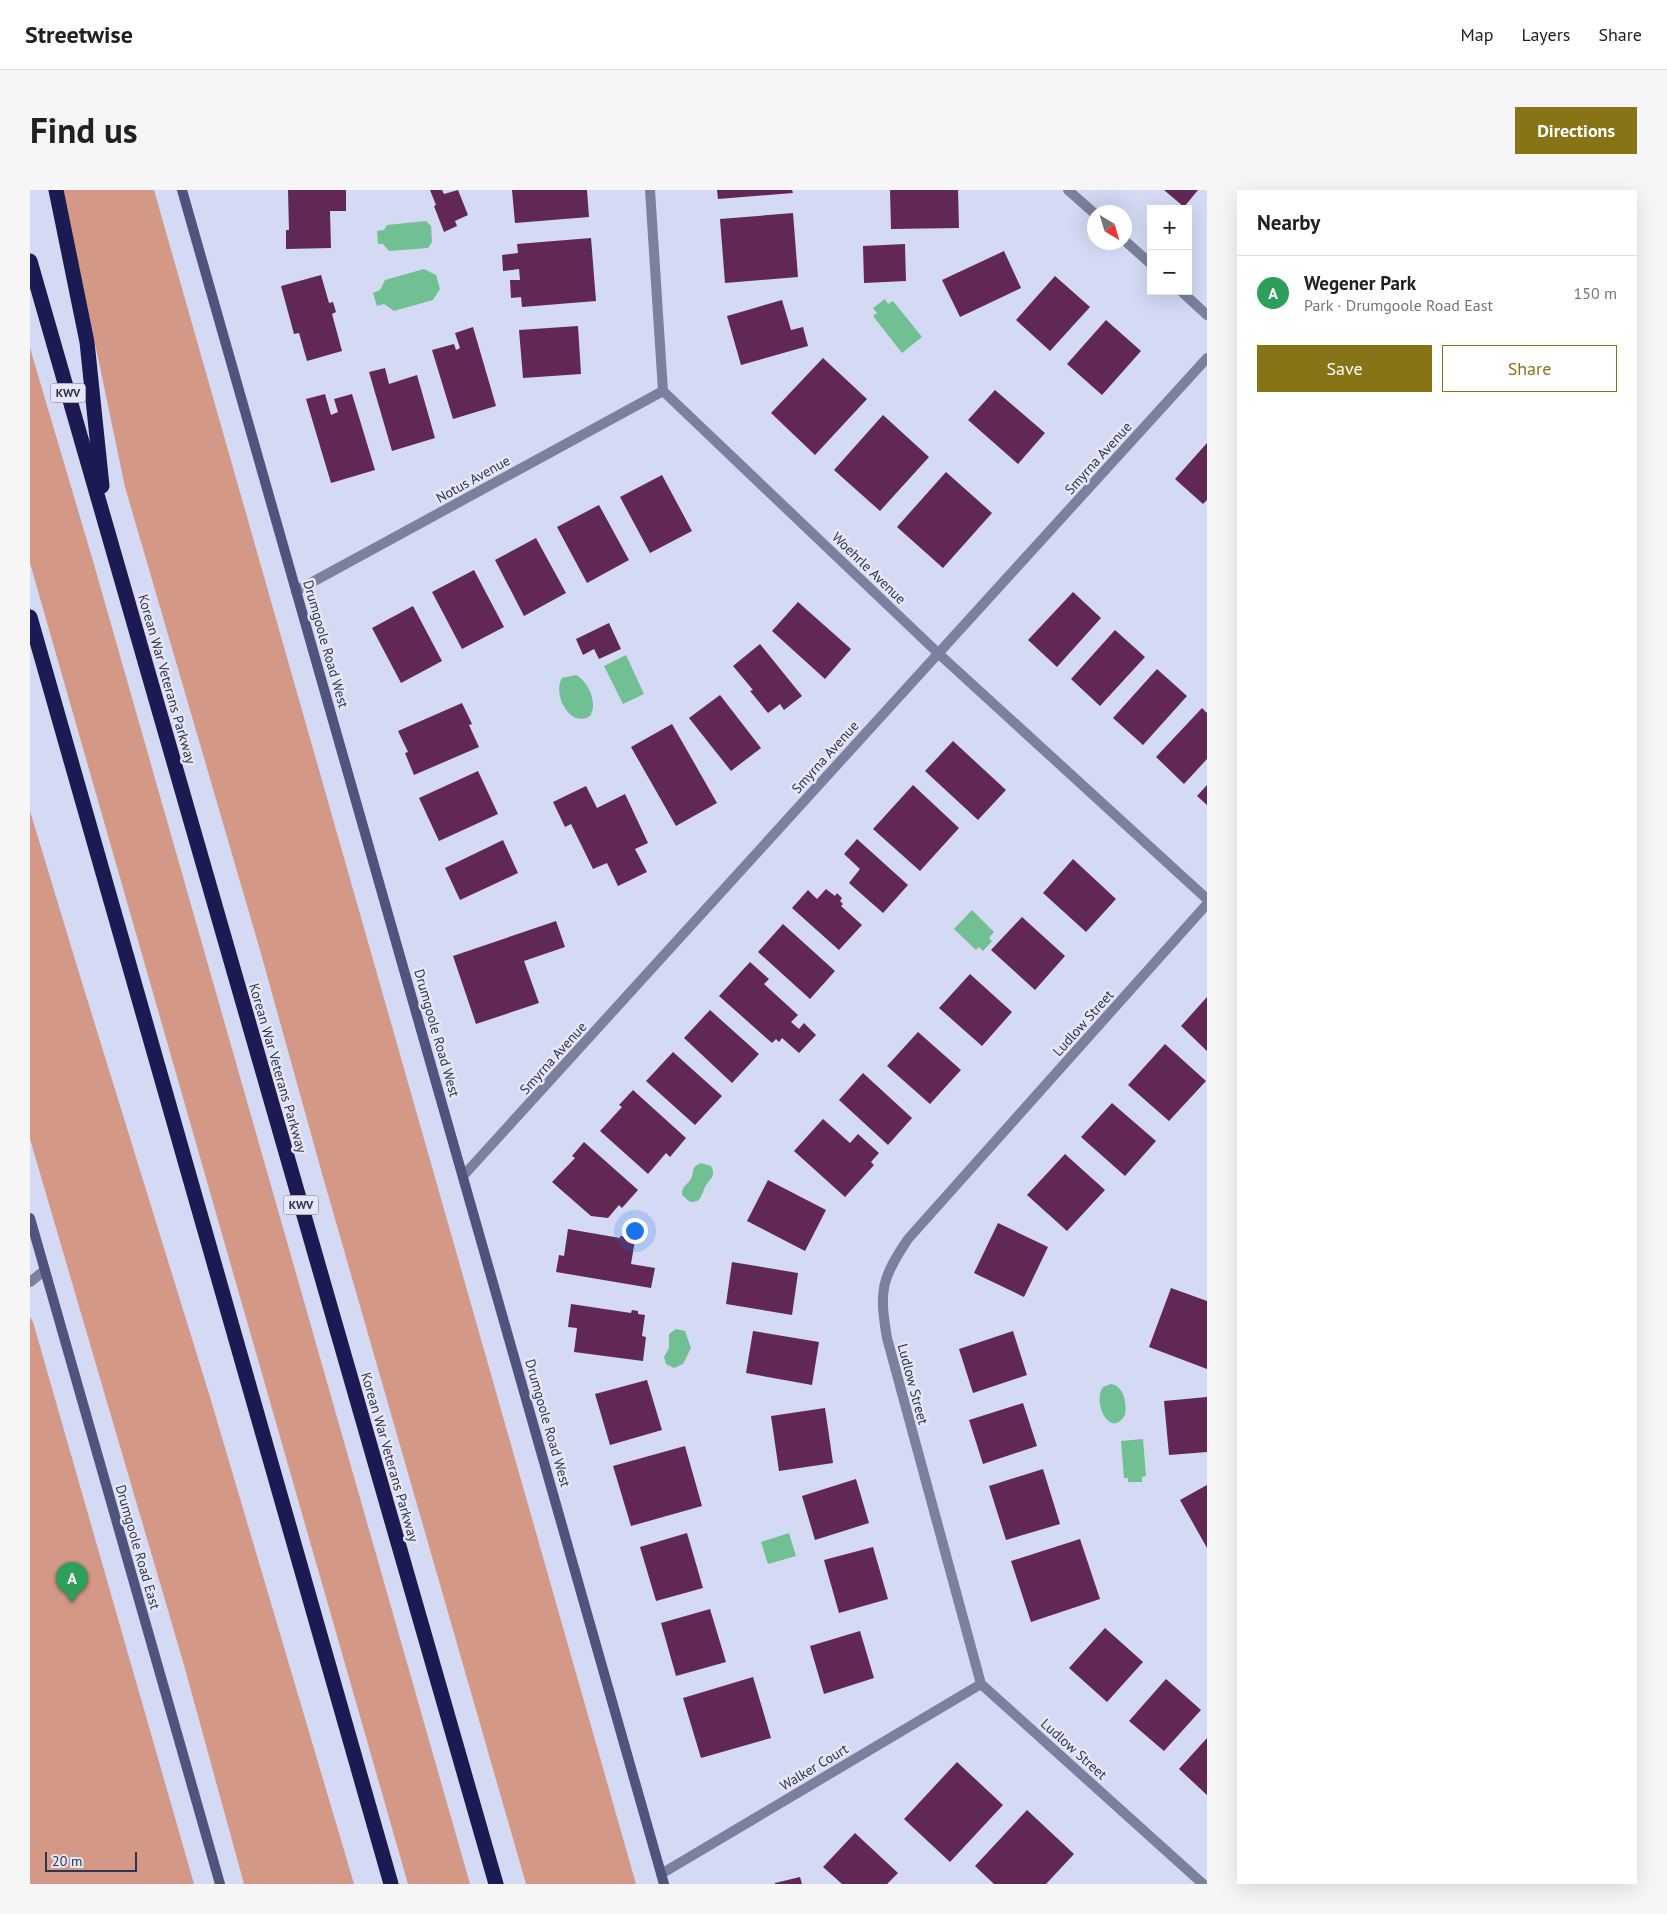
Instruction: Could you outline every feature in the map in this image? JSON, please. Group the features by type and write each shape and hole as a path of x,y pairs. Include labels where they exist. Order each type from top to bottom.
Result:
{"highway":[{"path":"56,190 87,342 106,525"},
{"name":"Korean War Veterans Parkway","path":"30,261 496,1884"},
{"path":"30,617 391,1884"}],"main road":[{"name":"Drumgoole Road West","path":"182,190 464,1176 662,1879"},
{"name":"Drumgoole Road East","path":"30,1218 220,1884"}],"street":[{"path":"650,190 663,391"},
{"path":"1068,190 1087,208"},
{"path":"1132,247 1147,260"},
{"path":"1185,295 1207,315"},
{"name":"Smyrna Avenue","path":"464,1176 1207,358"},
{"name":"Notus Avenue","path":"296,591 663,391"},
{"name":"Woehrle Avenue","path":"663,391 939,654 1207,899"},
{"name":"Ludlow Street","path":"1203,1884 981,1684 887,1338 882,1312 883,1287 892,1262 908,1239 1207,904"},
{"path":"30,1282 45,1270"},
{"name":"Walker Court","path":"662,1879 981,1684"}],"shaded area":[{"path":"63,190 154,190 636,1884 526,1884 323,1177 260,950 125,487"},
{"path":"426,221 431,226 432,242 428,248 389,251 383,244 378,244 377,231 384,230 387,225"},
{"path":"424,269 436,275 440,289 433,300 394,311 384,304 377,306 373,293 380,290 385,280"},
{"path":"885,299 888,304 893,301 922,337 902,353 873,316 877,313 873,308"},
{"path":"30,348 93,561 470,1884 408,1884 30,563"},
{"path":"626,655 644,694 623,704 604,666"},
{"path":"576,675 585,683 593,700 590,716 583,719 576,718 570,714 565,708 559,693 562,678"},
{"path":"30,811 210,1397 354,1884 244,1884 184,1665 30,1139"},
{"path":"972,910 994,932 989,938 992,941 983,951 979,947 976,950 954,929"},
{"path":"701,1163 711,1166 713,1175 700,1198 690,1202 682,1195 682,1191 690,1181 695,1167"},
{"path":"30,1317 33,1322 194,1884 30,1884"},
{"path":"676,1329 685,1331 691,1348 683,1364 674,1368 666,1364 664,1357 669,1348 669,1334"},
{"path":"1111,1384 1115,1385 1122,1392 1125,1405 1125,1415 1119,1422 1114,1423 1104,1416 1100,1401 1103,1387"},
{"path":"1143,1439 1146,1476 1142,1477 1142,1482 1128,1482 1128,1478 1124,1478 1121,1441"},
{"path":"789,1533 796,1556 768,1564 761,1542"}],"building":[{"path":"288,190 346,190 346,211 330,211 331,248 286,249 286,230 289,230"},
{"path":"430,190 442,190 444,194 458,190 468,215 455,221 457,226 444,232"},
{"path":"512,190 587,190 589,217 515,223"},
{"path":"717,190 792,190 793,193 718,199"},
{"path":"890,190 958,190 959,228 891,229"},
{"path":"1164,190 1198,190 1186,205 1182,205"},
{"path":"793,213 798,277 725,283 720,219"},
{"path":"591,238 596,301 522,307 521,297 511,298 510,280 520,280 519,269 503,271 502,255 518,253 517,244"},
{"path":"905,244 906,281 864,283 863,246"},
{"path":"1004,251 1021,288 960,317 942,280"},
{"path":"321,275 329,303 333,302 336,312 332,314 342,351 307,361 299,333 294,334 281,286"},
{"path":"1055,276 1090,307 1050,351 1016,320"},
{"path":"782,300 791,330 803,327 808,346 741,365 727,316"},
{"path":"1106,320 1141,351 1102,395 1067,364"},
{"path":"578,326 581,374 523,378 519,330"},
{"path":"473,327 496,406 453,419 432,350 454,344 456,350 460,348 455,333"},
{"path":"823,358 867,399 815,455 771,413"},
{"path":"385,368 389,384 417,375 435,438 392,451 369,372"},
{"path":"995,390 1045,433 1018,464 968,420"},
{"path":"325,394 331,415 338,412 334,399 352,394 375,470 331,483 306,399"},
{"path":"883,415 929,457 880,511 834,470"},
{"path":"1207,443 1207,500 1203,504 1175,479"},
{"path":"946,472 992,513 943,568 897,527"},
{"path":"662,475 692,531 650,553 620,497"},
{"path":"599,505 629,560 587,583 557,527"},
{"path":"536,538 566,593 524,616 495,560"},
{"path":"474,570 504,627 462,649 432,592"},
{"path":"1073,592 1101,618 1057,667 1028,640"},
{"path":"798,602 851,649 825,679 772,631"},
{"path":"413,606 442,661 401,683 372,628"},
{"path":"609,623 621,649 599,659 594,649 583,655 576,639"},
{"path":"1115,630 1145,657 1100,706 1071,679"},
{"path":"760,644 802,696 784,710 780,704 768,713 750,691 753,690 733,666"},
{"path":"1157,669 1187,696 1143,745 1113,718"},
{"path":"720,695 761,748 731,771 689,718"},
{"path":"462,703 472,724 469,725 479,747 414,775 405,753 408,752 398,731"},
{"path":"1202,708 1207,713 1207,759 1184,784 1156,757"},
{"path":"672,724 717,803 676,826 631,747"},
{"path":"953,741 1006,790 978,820 925,771"},
{"path":"478,771 498,814 439,841 419,798"},
{"path":"913,785 959,828 920,871 873,829"},
{"path":"1207,785 1207,805 1197,796"},
{"path":"586,786 597,808 625,794 648,843 635,849 647,872 618,886 607,863 593,869 571,824 565,827 553,802"},
{"path":"857,839 908,885 883,913 849,883 860,869 844,854"},
{"path":"503,840 518,873 460,900 445,868"},
{"path":"1073,859 1116,899 1086,932 1043,893"},
{"path":"826,889 835,896 837,893 842,898 840,901 843,904 841,906 862,925 839,950 792,908 808,890 817,899"},
{"path":"1022,917 1065,956 1035,990 991,950"},
{"path":"556,921 565,947 524,961 539,1003 476,1024 453,956"},
{"path":"783,924 835,971 810,999 758,952"},
{"path":"750,962 769,979 764,984 798,1015 791,1022 799,1029 804,1023 816,1035 799,1053 782,1038 779,1042 776,1039 772,1043 719,996"},
{"path":"970,974 1012,1012 982,1046 939,1008"},
{"path":"1207,997 1207,1051 1181,1026"},
{"path":"710,1010 759,1054 732,1083 684,1038"},
{"path":"918,1032 961,1070 930,1104 887,1066"},
{"path":"1165,1044 1206,1081 1169,1121 1128,1085"},
{"path":"673,1052 722,1096 695,1125 646,1081"},
{"path":"863,1073 912,1118 888,1145 839,1100"},
{"path":"633,1090 686,1138 670,1157 666,1153 648,1174 600,1131 622,1107 619,1105"},
{"path":"1112,1103 1156,1141 1125,1176 1081,1137"},
{"path":"823,1119 850,1143 858,1134 879,1153 871,1162 874,1165 845,1197 794,1151"},
{"path":"584,1142 638,1190 622,1208 619,1205 608,1218 591,1216 552,1182 575,1158 572,1156"},
{"path":"1065,1154 1105,1190 1067,1231 1027,1195"},
{"path":"768,1180 826,1210 805,1251 747,1221"},
{"path":"998,1223 1048,1247 1024,1297 974,1273"},
{"path":"568,1229 620,1238 620,1236 627,1237 627,1239 635,1240 631,1264 655,1268 651,1288 556,1272 559,1255 564,1256"},
{"path":"732,1262 798,1273 792,1315 726,1304"},
{"path":"1171,1288 1207,1301 1207,1369 1149,1347"},
{"path":"571,1304 631,1313 632,1310 638,1311 638,1314 645,1315 642,1336 646,1337 643,1361 574,1352 577,1328 568,1327"},
{"path":"753,1331 819,1342 812,1385 746,1373"},
{"path":"1013,1331 1027,1375 973,1393 959,1349"},
{"path":"647,1380 662,1430 610,1445 595,1394"},
{"path":"1207,1397 1207,1452 1169,1455 1164,1401"},
{"path":"1023,1403 1037,1446 983,1464 969,1420"},
{"path":"825,1408 833,1463 779,1471 771,1416"},
{"path":"685,1446 702,1506 631,1526 613,1466"},
{"path":"1043,1469 1060,1524 1006,1540 989,1486"},
{"path":"856,1479 869,1523 815,1540 802,1496"},
{"path":"1207,1485 1207,1548 1180,1500"},
{"path":"687,1533 703,1588 656,1601 640,1547"},
{"path":"1080,1539 1100,1599 1031,1622 1011,1561"},
{"path":"873,1547 888,1599 839,1613 824,1560"},
{"path":"710,1609 726,1662 676,1676 661,1623"},
{"path":"1105,1628 1143,1662 1107,1702 1069,1668"},
{"path":"860,1631 874,1678 824,1694 810,1646"},
{"path":"753,1677 771,1738 701,1758 683,1698"},
{"path":"1166,1679 1201,1710 1164,1751 1129,1721"},
{"path":"1207,1738 1207,1795 1179,1769"},
{"path":"957,1762 1003,1805 950,1862 904,1819"},
{"path":"1027,1810 1074,1854 1046,1884 994,1884 975,1866"},
{"path":"855,1833 898,1873 887,1884 842,1884 823,1867"},
{"path":"800,1877 802,1884 775,1884 775,1883"}],"place":[{"name":"Wegener Park","path":"72,1603"}]}
